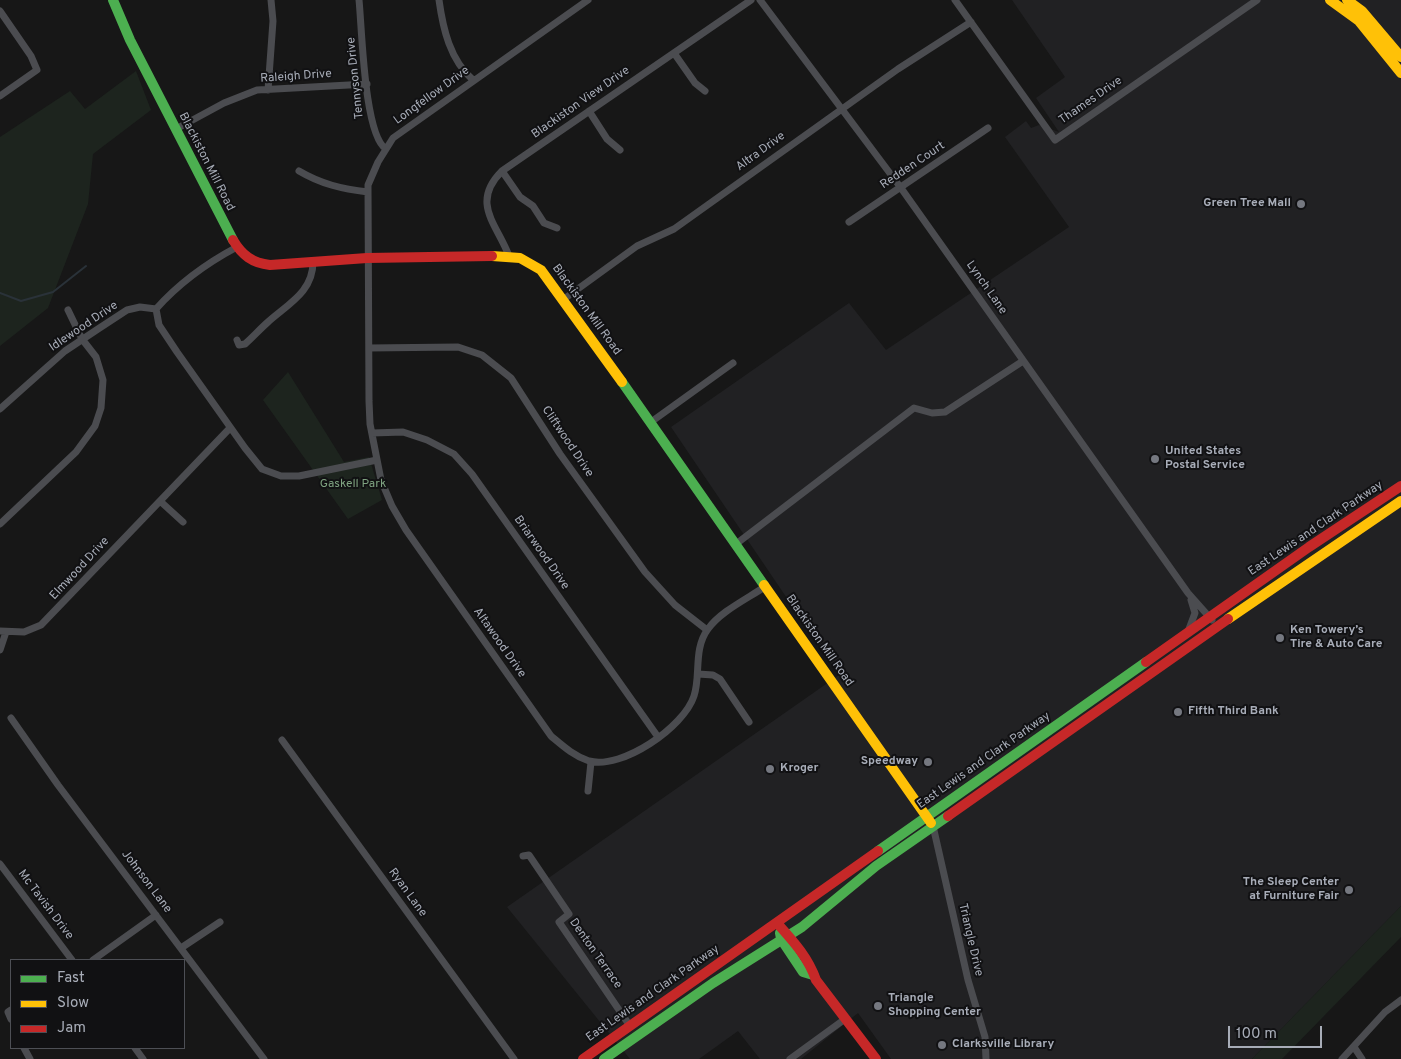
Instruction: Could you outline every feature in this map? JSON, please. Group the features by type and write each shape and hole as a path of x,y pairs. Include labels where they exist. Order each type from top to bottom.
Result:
{"main road":[{"name":"Blackiston Mill Road","path":"113,0 130,40 244,258 260,265 367,258 508,256 523,257 534,262 564,299 928,816 933,826"},
{"path":"1330,0 1359,21 1401,73"},
{"path":"1347,0 1368,17 1401,57"},
{"name":"East Lewis and Clark Parkway","path":"583,1059 1210,617 1401,486"},
{"name":"East Lewis and Clark Parkway","path":"604,1059 785,937 832,904 876,866 1316,557 1401,501"},
{"path":"777,923 803,972 813,975 876,1059"}],"street":[{"path":"268,90 273,21 271,0"},
{"name":"Tennyson Drive","path":"360,0 369,114 377,138 386,149"},
{"path":"439,0 442,23 452,53 463,71 474,80"},
{"name":"Longfellow Drive","path":"367,258 368,192 378,162 393,138 588,0"},
{"name":"Blackiston View Drive","path":"508,256 503,240 490,219 486,205 493,179 751,0"},
{"name":"Lynch Lane","path":"760,0 901,188 1188,593 1218,626"},
{"name":"Thames Drive","path":"955,0 1055,140 1258,0"},
{"path":"0,11 31,56 37,70 0,96"},
{"name":"Altra Drive","path":"564,299 637,246 674,229 842,108 971,22"},
{"path":"674,53 695,83 705,91"},
{"name":"Raleigh Drive","path":"176,128 245,94 268,90 367,84"},
{"path":"589,111 607,139 620,150"},
{"name":"Redden Court","path":"849,222 988,128"},
{"path":"299,171 315,181 341,189 368,192"},
{"path":"502,171 520,197 533,206 544,222 557,228"},
{"path":"237,247 217,258 171,292 156,309 160,325 230,428 262,469 281,476 314,474 377,460"},
{"name":"Altawood Drive","path":"367,258 372,433 381,480 392,506 406,530 551,736 574,754 591,762"},
{"path":"237,340 239,345 245,344 267,322 297,299 310,281 312,262"},
{"name":"Idlewood Drive","path":"0,409 65,351 127,310 140,307 156,309"},
{"path":"0,524 76,452 95,426 101,408 103,380 96,357 82,339 68,310"},
{"name":"Cliftwood Drive","path":"369,348 458,347 482,355 511,378 560,454 645,572 675,605 707,630"},
{"path":"736,544 914,408 932,413 945,412 1023,361"},
{"path":"651,422 733,363"},
{"name":"Elmwood Drive","path":"0,650 3,632 24,632 41,625 230,428"},
{"name":"Briarwood Drive","path":"372,433 404,432 427,440 454,454 472,474 658,737"},
{"path":"160,500 183,522"},
{"path":"588,791 591,762 612,760 633,754 674,725 690,706 694,696 698,674 699,651 707,630 766,586"},
{"name":"Lynch Lane","path":"1185,635 1191,627 1195,614 1188,593"},
{"path":"698,674 708,674 720,679 749,722"},
{"name":"Johnson Lane","path":"11,718 58,785 264,1059"},
{"name":"Ryan Lane","path":"282,740 514,1059"},
{"name":"Triangle Drive","path":"933,826 968,980 985,1038 986,1059"},
{"name":"Denton Terrace","path":"523,856 529,854 569,914 559,922 630,1026"},
{"name":"Mc Tavish Drive","path":"0,864 71,959"},
{"path":"94,959 156,915"},
{"path":"181,948 220,922"},
{"path":"1342,1059 1385,1012 1401,1000"},
{"path":"790,1059 845,1019"},
{"path":"1354,1047 1362,1059"}],"shaded area":[{"path":"1012,0 1401,0 1401,906 1252,1059 891,1059 858,1013 801,1059 760,1059 738,1031 699,1059 630,1059 507,907 839,675 671,427 849,303 886,350 1069,227 1005,137 1026,121 1031,128 1039,125 1059,132 1036,98 1065,77"}],"green space":[{"path":"136,71 151,110 93,154 88,204 48,308 0,346 0,137 70,91 85,109"},
{"name":"Gaskell Park","path":"288,372 344,462 369,457 382,500 348,519 263,400"},
{"path":"1401,906 1401,937 1282,1059 1252,1059"}],"waterway":[{"path":"0,293 21,301 53,292 86,266"}],"traffic: fast":[{"path":"113,0 130,40 233,240"},
{"path":"622,382 764,585"},
{"path":"878,851 1146,662"},
{"path":"604,1059 713,983 802,927 876,866 948,816"},
{"path":"780,933 781,939 803,972 813,975"}],"traffic: slow":[{"path":"1330,0 1359,21 1401,73"},
{"path":"1347,0 1362,11 1401,57"},
{"path":"492,256 520,258 541,270 622,382"},
{"path":"1228,619 1401,501"},
{"path":"764,585 931,823"}],"traffic: jam":[{"path":"233,240 248,257 270,265 367,258 492,256"},
{"path":"1146,662 1309,547 1401,486"},
{"path":"948,816 1228,619"},
{"path":"583,1059 878,851"},
{"path":"777,923 800,950 816,980 876,1059"}],"place":[{"name":"Green Tree Mall","path":"1301,204"},
{"name":"United States Postal Service","path":"1155,459"},
{"name":"Ken Towery’s Tire & Auto Care","path":"1280,638"},
{"name":"Fifth Third Bank","path":"1178,712"},
{"name":"Speedway","path":"928,762"},
{"name":"Kroger","path":"770,769"},
{"name":"The Sleep Center at Furniture Fair","path":"1349,890"},
{"name":"Triangle Shopping Center","path":"878,1006"},
{"name":"Clarksville Library","path":"942,1045"}]}
